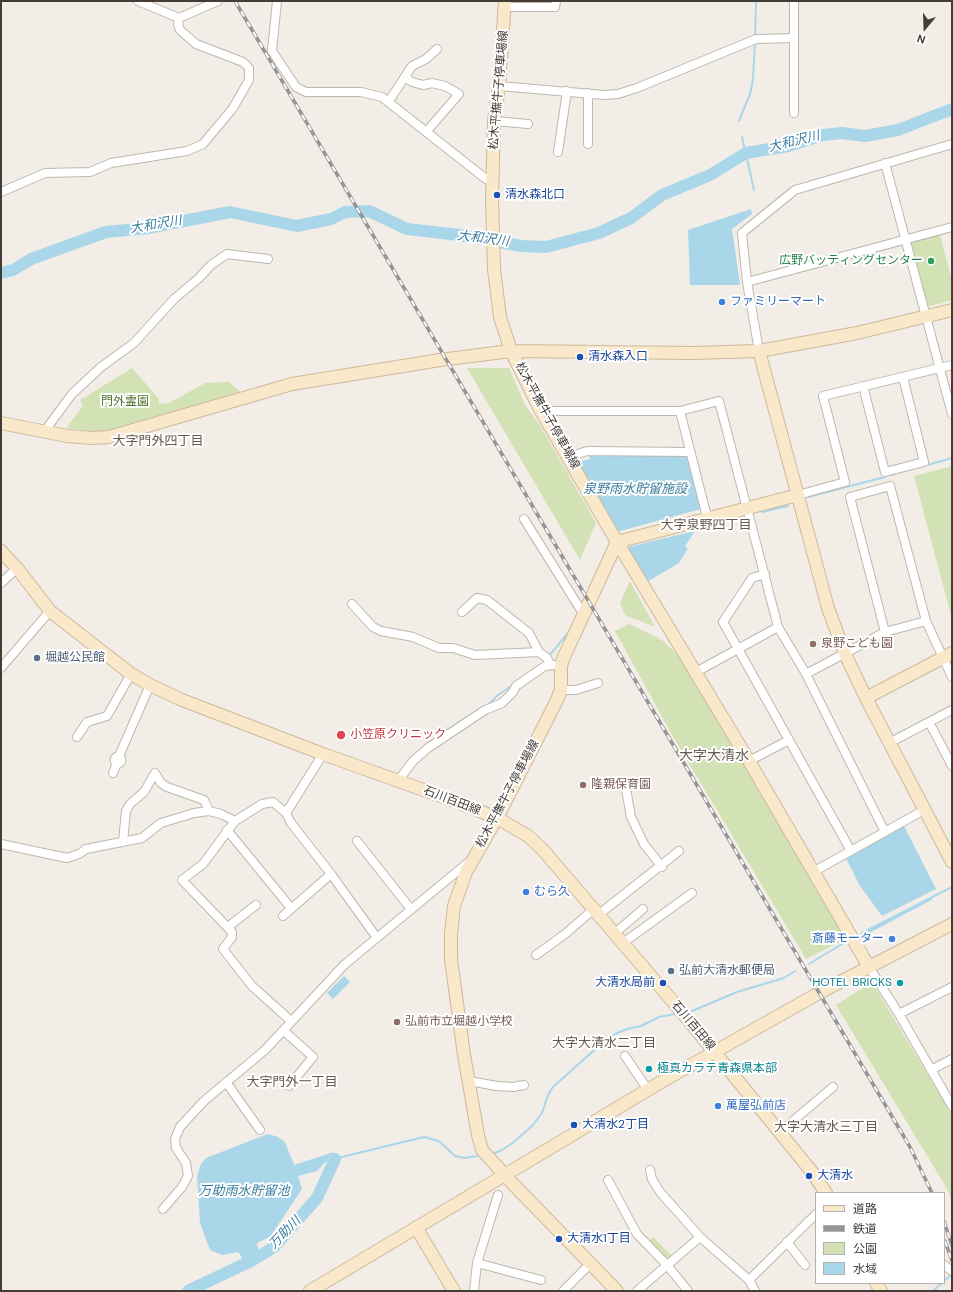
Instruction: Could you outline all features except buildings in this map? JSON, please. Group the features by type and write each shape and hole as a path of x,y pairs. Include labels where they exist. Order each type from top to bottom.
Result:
{"street":[{"path":"138,1 179,18 218,1"},
{"path":"277,1 272,51 296,87 306,92 362,92 382,97 486,179 492,181"},
{"path":"505,4 556,7 556,1"},
{"path":"794,1 794,113"},
{"name":"松木平撫牛子停車場線","path":"505,4 499,86 494,121 492,181 494,269 500,317 511,351 541,411 617,542 584,614 556,665 560,690 556,702 497,818 466,872 454,906 451,934 451,959 469,1081 482,1150 617,1291"},
{"path":"1,192 45,173 90,172 111,163 187,151 203,144 233,108 249,80 249,68 243,62 196,44 180,30 178,24 179,18"},
{"path":"499,86 618,94 637,88 754,39 794,38"},
{"path":"389,101 412,66 426,59 437,49"},
{"path":"405,77 412,82 423,85 432,83 445,86 459,94 427,131"},
{"path":"558,152 567,91"},
{"path":"588,93 588,144"},
{"path":"494,121 528,124"},
{"path":"952,144 795,190 742,233 747,282 759,351 828,608 845,654 866,698 952,862"},
{"path":"885,163 952,414"},
{"path":"747,282 952,227"},
{"path":"44,432 72,394 102,366 134,343 174,299 199,278 211,265 227,254 268,259"},
{"path":"1,423 44,432 92,438 109,437 264,391 316,379 440,360 511,351 694,353 759,351 857,333 952,310"},
{"path":"952,366 823,396 845,482 748,508 707,517 617,542 749,761 952,1106"},
{"path":"863,386 885,472 924,462 903,377"},
{"path":"541,411 680,411 719,401 778,627 806,674 885,832"},
{"path":"680,411 689,452 707,517"},
{"path":"569,457 587,451 689,452"},
{"path":"885,632 850,497 890,486 926,621 947,656 952,677"},
{"path":"524,519 584,614"},
{"name":"石川百田線","path":"1,551 17,568 50,611 131,674 150,686 182,700 497,818 514,827 543,850 615,933 780,1132 812,1172 825,1192"},
{"path":"1,583 17,568"},
{"path":"765,574 752,578 723,622 851,851"},
{"path":"462,612 477,598 487,600 529,633 538,652 556,665"},
{"path":"352,604 373,627 381,631 413,637 438,648 453,648 475,655 538,652"},
{"path":"1,668 50,611"},
{"path":"806,674 885,632 926,621"},
{"path":"696,672 778,627"},
{"path":"866,698 947,656"},
{"path":"398,782 413,761 428,748 485,710 502,704 513,692 516,686 545,666 556,665"},
{"path":"78,737 86,722 107,716 131,674"},
{"path":"560,690 576,690 598,683"},
{"path":"113,773 150,686"},
{"path":"889,743 952,710"},
{"path":"929,722 952,766"},
{"path":"749,761 789,740"},
{"path":"286,813 324,754"},
{"path":"123,842 126,811 130,804 144,792 156,773 160,783 167,787 204,800 209,810"},
{"path":"626,789 631,817 644,844 662,867"},
{"path":"291,1021 252,986 223,949 232,937 232,932 229,926 182,880 203,864 235,821 262,804 273,802 286,813 291,823 331,874 377,938"},
{"path":"1,844 67,858 79,854 86,849 142,838 161,823 194,812 209,810 235,821"},
{"path":"814,872 924,810"},
{"path":"227,830 292,908"},
{"path":"357,841 410,908"},
{"path":"536,955 662,867 679,851"},
{"path":"163,1209 182,1187 188,1176 186,1163 176,1148 175,1140 180,1127 204,1101 265,1050 323,985 410,908 474,857"},
{"path":"283,916 331,874"},
{"path":"623,943 683,902 692,893"},
{"path":"229,926 256,905"},
{"path":"615,933 643,909"},
{"path":"310,1291 417,1229 504,1174 648,1090 869,966 952,924"},
{"path":"899,1014 952,987"},
{"path":"284,1030 313,1057 289,1086"},
{"path":"625,1056 648,1090"},
{"path":"932,1070 952,1059"},
{"path":"469,1081 497,1086 513,1087 524,1085"},
{"path":"226,1082 260,1130"},
{"path":"780,1132 833,1087"},
{"path":"650,1170 652,1180 660,1192 700,1237 749,1280 755,1291"},
{"path":"608,1180 637,1234 667,1265 688,1291"},
{"path":"474,1291 477,1263 498,1195"},
{"path":"749,1280 815,1215"},
{"path":"417,1229 454,1291"},
{"path":"637,1291 700,1237"},
{"path":"788,1242 805,1265"},
{"path":"477,1263 541,1280"},
{"path":"563,1291 590,1264"}],"green space":[{"name":"広野バッティングセンター","path":"940,235 952,281 952,300 930,306 927,305 911,245 912,242"},
{"name":"門外霊園","path":"132,368 159,399 159,404 169,403 205,383 229,382 243,394 132,428 101,432 66,428 83,406 80,400"},
{"path":"467,368 509,368 525,405 541,427 596,523 580,560"},
{"path":"952,466 952,619 914,476"},
{"path":"630,581 655,627 625,615 620,603"},
{"path":"629,624 662,640 690,667 848,938 806,959 672,735 615,631"},
{"path":"872,982 952,1115 952,1202 946,1187 836,1005"},
{"path":"653,1237 672,1256 669,1259 664,1259 648,1242"}],"water":[{"path":"751,209 752,214 732,229 740,285 690,285 688,230"},
{"name":"泉野雨水貯留施設","path":"589,455 685,455 687,457 701,509 620,531 615,529 577,462 590,459"},
{"path":"695,531 685,546 688,549 679,563 647,582 627,549 628,547"},
{"path":"904,826 936,889 882,916 860,886 846,858"},
{"path":"344,976 350,982 333,999 327,993"},
{"name":"万助雨水貯留池","path":"268,1134 278,1137 285,1142 294,1165 334,1152 317,1171 298,1176 302,1189 270,1237 257,1243 259,1252 243,1259 238,1252 222,1255 210,1250 200,1223 197,1176 201,1164 206,1158"}],"waterway":[{"path":"755,38 756,1"},
{"path":"739,121 750,94 753,80 755,42"},
{"name":"大和沢川","path":"1,273 13,270 31,259 106,232 148,228 230,212 297,226 331,219 345,212 369,211 407,229 459,235 521,246 546,247 599,233 631,218 662,195 710,175 746,153 788,146 823,135 842,133 865,136 898,130 952,109"},
{"path":"742,137 754,190"},
{"path":"924,466 952,458"},
{"path":"890,475 895,474"},
{"path":"808,497 885,477"},
{"path":"762,512 788,506"},
{"path":"549,656 569,632"},
{"path":"487,706 498,695 514,684"},
{"path":"444,732 464,719"},
{"path":"862,933 952,887"},
{"path":"863,935 931,899"},
{"path":"809,964 847,941"},
{"path":"692,1011 737,992 784,978 795,971"},
{"path":"492,1154 502,1150 514,1142 533,1125 542,1113 548,1095 553,1087 602,1043 615,1034 627,1029 641,1026 659,1017 675,1014"},
{"path":"321,1162 424,1137 439,1141 455,1156 464,1158 478,1156"},
{"name":"万助川","path":"188,1291 253,1260 274,1247 317,1198 335,1159"},
{"name":"万助川","path":"250,1254 253,1260"},
{"path":"945,1280 950,1276"},
{"path":"933,1291 941,1284"}],"railway":[{"path":"235,1 910,1147 932,1192"},
{"path":"945,1224 952,1246"},
{"path":"945,1241 952,1261"}],"place":[{"name":"清水森北口","path":"497,195"},
{"name":"広野バッティングセンター","path":"931,261"},
{"name":"ファミリーマート","path":"722,302"},
{"name":"清水森入口","path":"580,357"},
{"name":"泉野こども園","path":"813,644"},
{"name":"堀越公民館","path":"37,658"},
{"name":"小笠原クリニック","path":"341,735"},
{"name":"隆親保育園","path":"583,785"},
{"name":"むら久","path":"526,892"},
{"name":"斎藤モーター","path":"892,939"},
{"name":"弘前大清水郵便局","path":"671,971"},
{"name":"大清水局前","path":"663,983"},
{"name":"HOTEL BRICKS","path":"900,983"},
{"name":"弘前市立堀越小学校","path":"397,1022"},
{"name":"極真カラテ青森県本部","path":"649,1069"},
{"name":"萬屋弘前店","path":"718,1106"},
{"name":"大清水2丁目","path":"574,1125"},
{"name":"大清水","path":"809,1176"},
{"name":"大清水1丁目","path":"559,1239"}],"district":[{"name":"大字門外四丁目","path":"158,442"},
{"name":"大字泉野四丁目","path":"706,526"},
{"name":"大字大清水","path":"714,756"},
{"name":"大字大清水二丁目","path":"604,1044"},
{"name":"大字門外一丁目","path":"292,1083"},
{"name":"大字大清水三丁目","path":"826,1128"}]}
